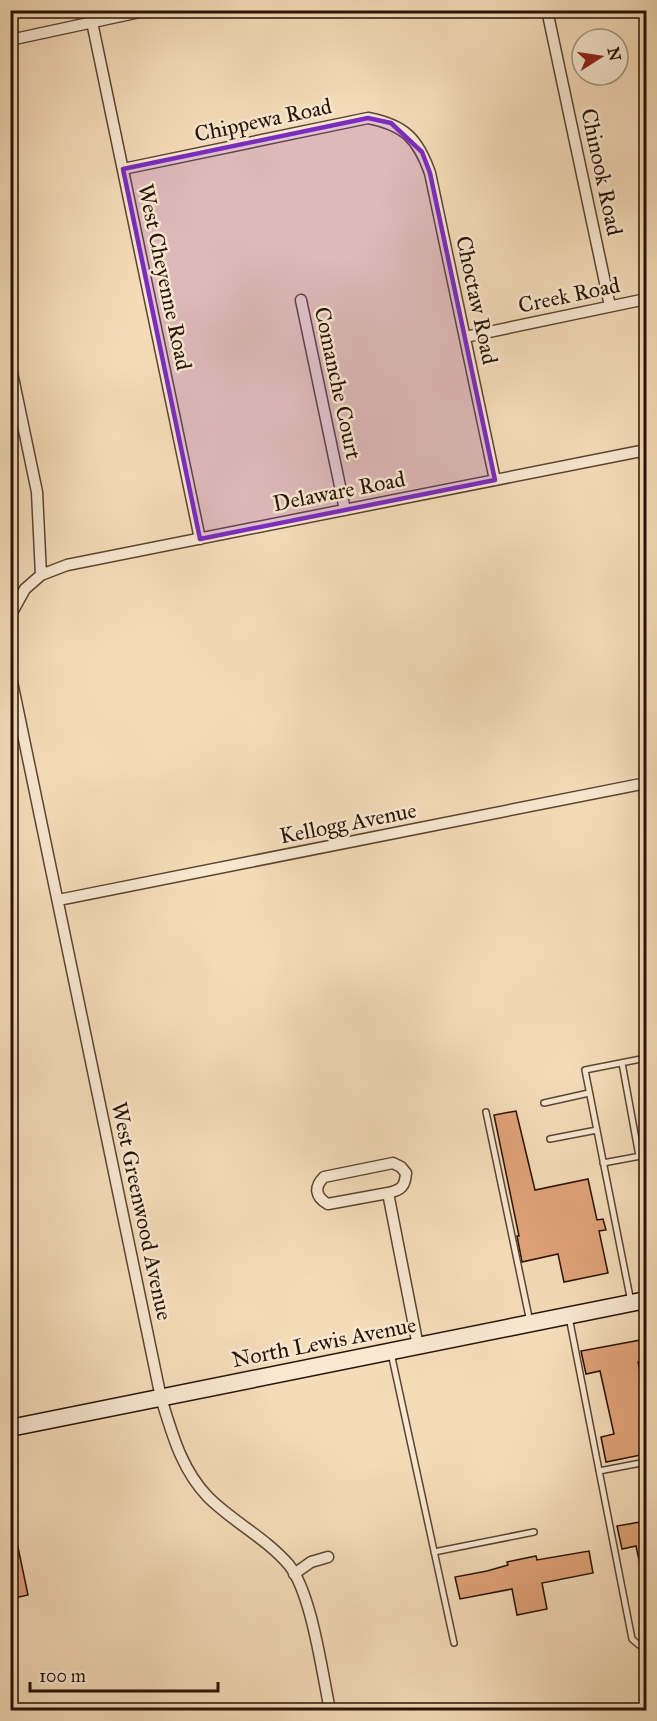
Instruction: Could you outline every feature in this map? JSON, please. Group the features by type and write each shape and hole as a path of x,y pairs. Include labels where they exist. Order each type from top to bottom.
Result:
{"main road":[{"name":"North Lewis Avenue","path":"10,1428 639,1302"}],"street":[{"path":"10,40 149,10"},
{"name":"Chinook Road","path":"547,10 610,306"},
{"name":"West Cheyenne Road","path":"92,22 200,539"},
{"name":"Chippewa Road","path":"123,169 368,118 391,123 407,135"},
{"name":"Choctaw Road","path":"407,135 422,152 430,173 495,480"},
{"name":"Creek Road","path":"465,337 646,298"},
{"name":"Comanche Court","path":"301,300 345,510"},
{"path":"10,363 38,492 41,575 25,589 12,609"},
{"name":"Delaware Road","path":"41,575 67,565 646,450"},
{"name":"West Greenwood Avenue","path":"10,672 161,1398 182,1460 203,1491 273,1550 294,1574 309,1611 330,1710"},
{"name":"Kellogg Avenue","path":"58,900 646,783"},
{"path":"393,1163 406,1173 405,1184 399,1191 388,1193 328,1204 320,1199 317,1192 318,1183 324,1177 393,1163"},
{"path":"388,1193 418,1346"},
{"path":"294,1574 311,1562 328,1557"}],"lane":[{"path":"639,1302 603,1163 585,1070 646,1058"},
{"path":"622,1063 639,1156"},
{"path":"544,1103 589,1093"},
{"path":"486,1112 530,1323"},
{"path":"550,1139 597,1130"},
{"path":"603,1163 646,1155"},
{"path":"568,1316 632,1639 639,1645 646,1643"},
{"path":"390,1352 454,1643"},
{"path":"599,1471 646,1462"},
{"path":"435,1552 534,1532"}],"highlighted area":[{"path":"368,118 391,123 422,152 430,173 495,480 200,539 123,169"}],"building":[{"path":"516,1111 535,1190 588,1179 597,1220 603,1219 606,1230 599,1231 608,1273 564,1282 558,1254 522,1262 517,1236 519,1236 494,1115"},
{"path":"646,1339 646,1360 638,1362 646,1401 646,1454 606,1462 601,1437 614,1434 600,1371 586,1374 581,1351"},
{"path":"646,1521 646,1574 642,1574 636,1546 622,1549 617,1526"},
{"path":"10,1533 15,1533 28,1595 10,1599"},
{"path":"589,1551 593,1573 542,1583 547,1609 517,1615 512,1589 460,1599 455,1577 487,1571 508,1565 507,1562 536,1556 537,1560"}]}
